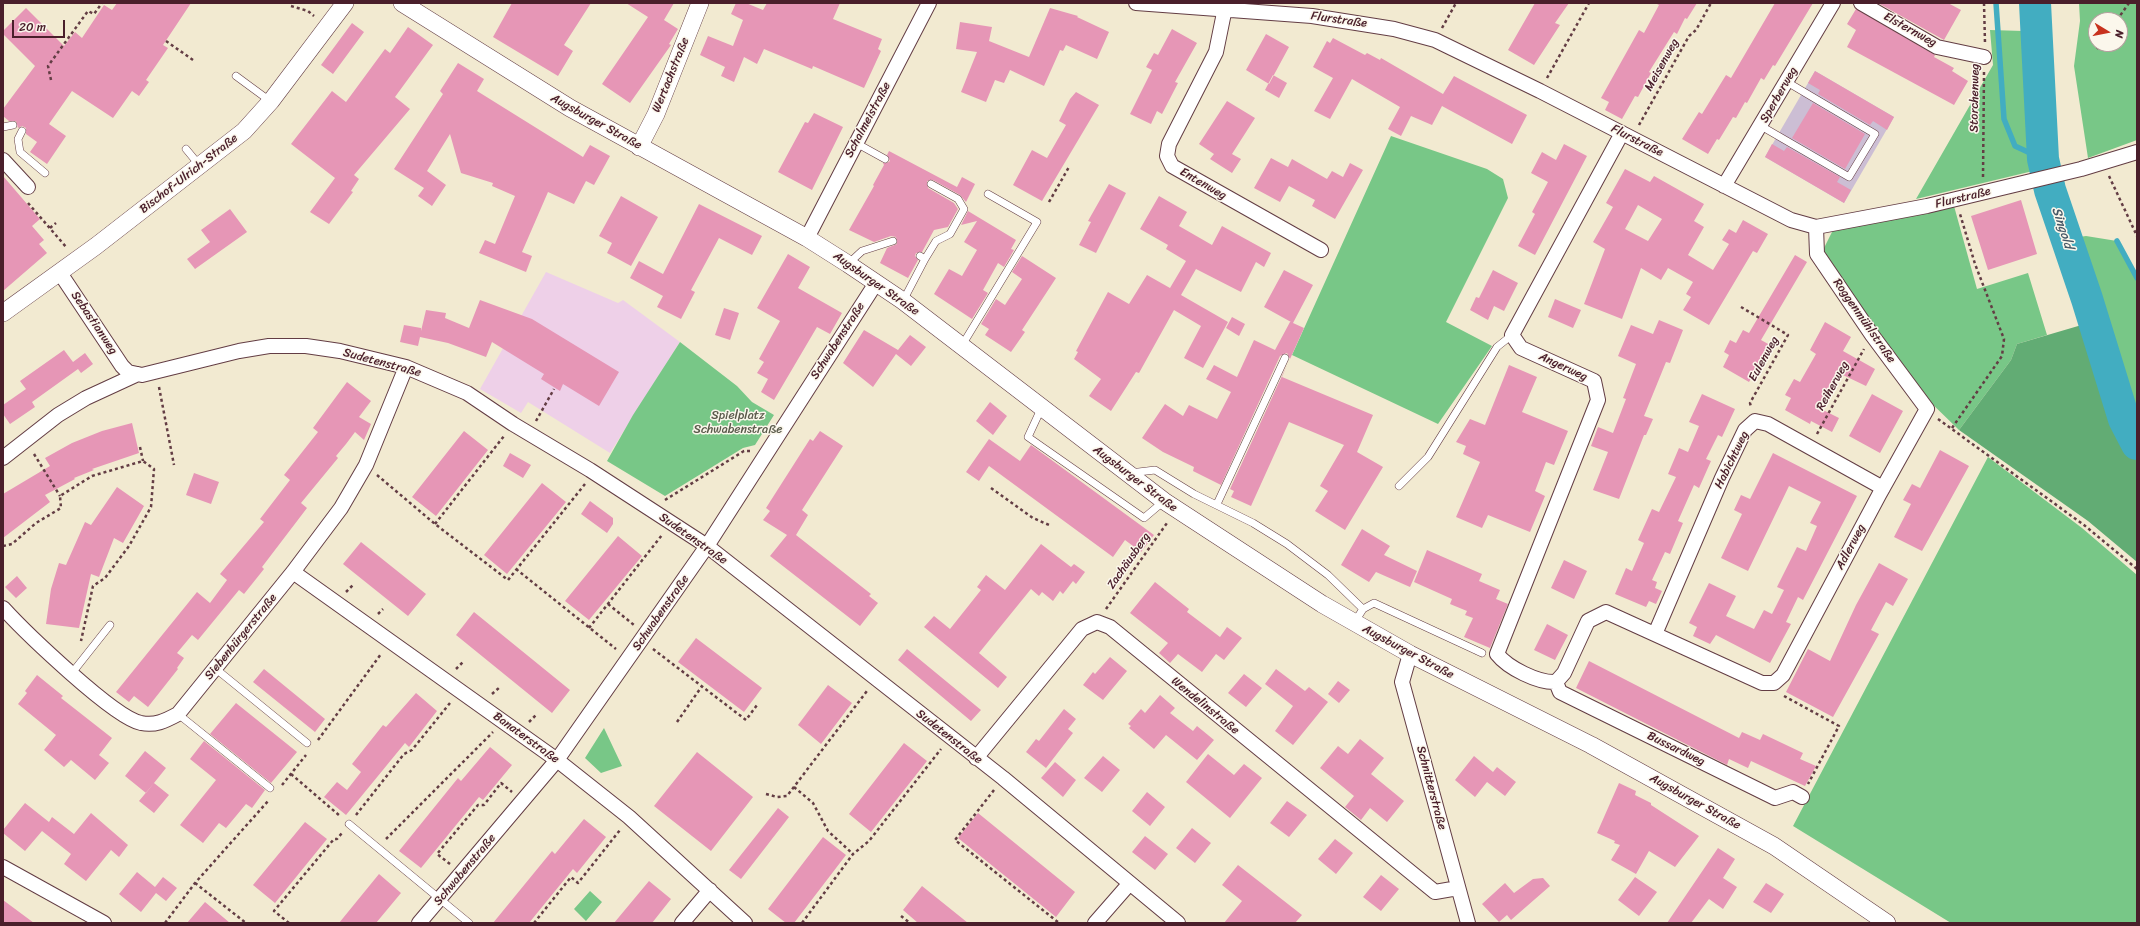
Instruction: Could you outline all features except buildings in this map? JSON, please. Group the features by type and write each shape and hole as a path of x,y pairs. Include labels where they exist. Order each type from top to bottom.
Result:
{"street":[{"name":"Bischof-Ulrich-Straße","path":"3,313 60,273 244,131 271,101 345,3"},
{"name":"Augsburger Straße","path":"402,3 535,88 807,238 848,264 902,301 1041,409 1170,506 1354,623 1410,654 1595,747 1768,842 1888,923"},
{"name":"Wertachstraße","path":"639,146 656,114 700,3"},
{"name":"Schalmeistraße","path":"807,238 929,3"},
{"name":"Flurstraße","path":"1136,3 1225,6 1330,18 1394,29 1435,40 1540,91 1791,220 1816,227 1956,200 2103,163 2137,152"},
{"name":"Sperberweg","path":"1724,186 1833,3"},
{"name":"Elsternweg","path":"1861,3 1937,47 1984,57"},
{"name":"Entenweg","path":"1225,6 1216,52 1168,144 1167,156 1172,166 1321,250"},
{"path":"1512,335 1627,135"},
{"path":"3,160 27,194"},
{"name":"Roggenmühlstraße","path":"1816,227 1817,254 1872,335 1927,409"},
{"name":"Sebastianweg","path":"60,273 122,366 133,373"},
{"name":"Schwabenstraße","path":"419,923 557,760 629,660 707,546 766,451 876,283"},
{"name":"Angerweg","path":"1512,335 1521,348 1594,381 1598,400 1497,654 1504,663 1545,682 1556,682"},
{"name":"Sudetenstraße","path":"3,458 58,415 133,373 156,372 239,351 269,346 306,346 340,351 406,367 467,393 528,434 594,473 707,546 1003,778 1178,923"},
{"name":"Siebenbürgerstraße","path":"3,608 72,673 121,715 139,723 154,724 165,722 178,714 216,669 293,572 340,508 366,465 383,428 406,367"},
{"name":"Adlerweg","path":"1774,683 1783,674 1927,409"},
{"name":"Habichtweg","path":"1655,634 1725,471 1745,430 1755,421 1768,424 1810,446 1883,488"},
{"name":"Banaterstraße","path":"293,572 557,760 630,817 745,923"},
{"path":"1556,682 1564,673 1588,621 1606,612 1762,683 1774,683"},
{"path":"976,758 1082,629 1096,622"},
{"name":"Wendelinstraße","path":"1096,622 1110,627 1435,892 1458,888"},
{"name":"Schnitterstraße","path":"1410,654 1402,682 1468,923"},
{"name":"Bussardweg","path":"1556,682 1560,692 1775,798 1792,792 1802,797"},
{"path":"3,867 104,923"},
{"path":"1095,923 1130,883"},
{"path":"682,923 710,890"}],"lane":[{"path":"236,76 271,101"},
{"path":"1761,126 1849,177 1875,134 1787,82"},
{"path":"3,127 13,124"},
{"path":"22,130 18,138 20,152 45,173"},
{"path":"856,143 885,159"},
{"path":"186,149 200,166"},
{"path":"902,301 923,257 936,241 950,234 964,208 958,199 931,184"},
{"path":"961,347 1037,222 988,194"},
{"path":"848,264 862,251 893,241"},
{"path":"1399,486 1428,457 1497,347 1512,335"},
{"path":"1216,504 1285,358"},
{"path":"1041,409 1028,437 1144,518 1170,506"},
{"path":"1126,473 1155,470 1194,494 1253,523 1287,544 1328,575 1363,609"},
{"path":"1354,623 1363,609 1374,603 1482,653"},
{"path":"72,673 110,625"},
{"path":"216,669 307,743"},
{"path":"178,714 270,788"},
{"path":"344,830 350,823 377,848 469,923"}],"path":[{"path":"51,80 48,66 88,11 94,14 102,3"},
{"path":"1435,40 1456,3"},
{"path":"1540,91 1589,3"},
{"name":"Meisenweg","path":"1627,135 1689,36 1696,30 1711,3"},
{"name":"Storchenweg","path":"1982,193 1984,3"},
{"path":"2123,12 2129,3"},
{"path":"291,6 308,11 315,17"},
{"path":"166,41 193,60"},
{"path":"2103,163 2137,236"},
{"path":"1049,202 1069,167"},
{"path":"27,194 50,228 68,250 74,246 82,256"},
{"path":"1952,428 2002,356 2004,339 1975,264 1956,200"},
{"path":"50,228 56,223"},
{"name":"Eulenweg","path":"1741,307 1788,335 1750,403 1755,421"},
{"name":"Reiherweg","path":"1810,446 1872,335"},
{"path":"156,372 174,465"},
{"path":"528,434 554,388"},
{"path":"1927,409 1935,417 2084,525 2137,569"},
{"path":"434,524 513,424"},
{"path":"80,643 93,586 105,578 129,546 151,507 154,469 143,461 140,447"},
{"path":"655,512 666,498 744,452 766,451"},
{"path":"60,496 92,476 143,461"},
{"path":"366,465 434,524 508,580 594,473"},
{"path":"3,546 12,544 36,523 61,508 60,496 42,467"},
{"path":"991,488 1033,518 1049,524"},
{"name":"Zachäusberg","path":"1096,622 1170,506"},
{"path":"589,628 671,523"},
{"path":"516,569 629,660"},
{"path":"608,604 644,637 702,686 746,720 758,705"},
{"path":"766,794 782,797 786,796 876,679"},
{"path":"1774,683 1780,694 1839,726 1802,797"},
{"path":"676,722 702,686"},
{"path":"291,774 350,823 404,754 412,750 460,690"},
{"path":"377,848 503,721"},
{"path":"802,923 853,854 869,841 950,737"},
{"path":"1003,778 955,840 1059,923"},
{"path":"462,873 437,854 478,805 484,805 501,784 523,800"},
{"path":"794,787 813,803 828,831 853,854"},
{"path":"534,923 571,877 578,883 630,817"},
{"path":"289,923 274,911 334,839 337,839 344,830"},
{"path":"195,883 246,923"},
{"path":"901,916 910,923"},
{"path":"281,923 284,919"}],"shaded area":[{"path":"1815,71 1894,117 1844,203 1765,157"},
{"path":"546,272 618,303 623,300 680,342 610,453 528,402 521,413 480,389"}],"green space":[{"path":"2079,3 2137,3 2137,140 2088,158 2074,66 2080,21"},
{"path":"1990,30 2023,31 2033,171 1916,199 1993,65"},
{"path":"1391,136 1487,169 1503,179 1508,198 1446,322 1492,346 1438,424 1292,355"},
{"path":"1954,206 1977,289 2028,273 2047,335 2017,344 2011,360 1959,430 1925,397 1822,252 1834,228"},
{"path":"2086,236 2117,241 2137,278 2137,444 2124,419 2087,299 2066,239"},
{"path":"2085,324 2119,421 2137,456 2137,562 2088,521 1959,430 2011,360 2017,344"},
{"name":"Spielplatz Schwabenstraße","path":"680,342 737,386 752,402 774,415 755,445 743,448 665,496 607,461 633,415"},
{"path":"1988,457 2082,528 2137,575 2137,923 1951,923 1793,826"},
{"path":"604,728 622,766 601,773 585,758"},
{"path":"590,891 602,902 586,921 574,909"}],"waterway":[{"path":"1996,3 2004,119 2015,146 2043,159"},
{"name":"Singold","path":"2035,3 2043,159 2050,190 2087,299 2124,419 2137,444"},
{"path":"2117,241 2137,278"}]}
